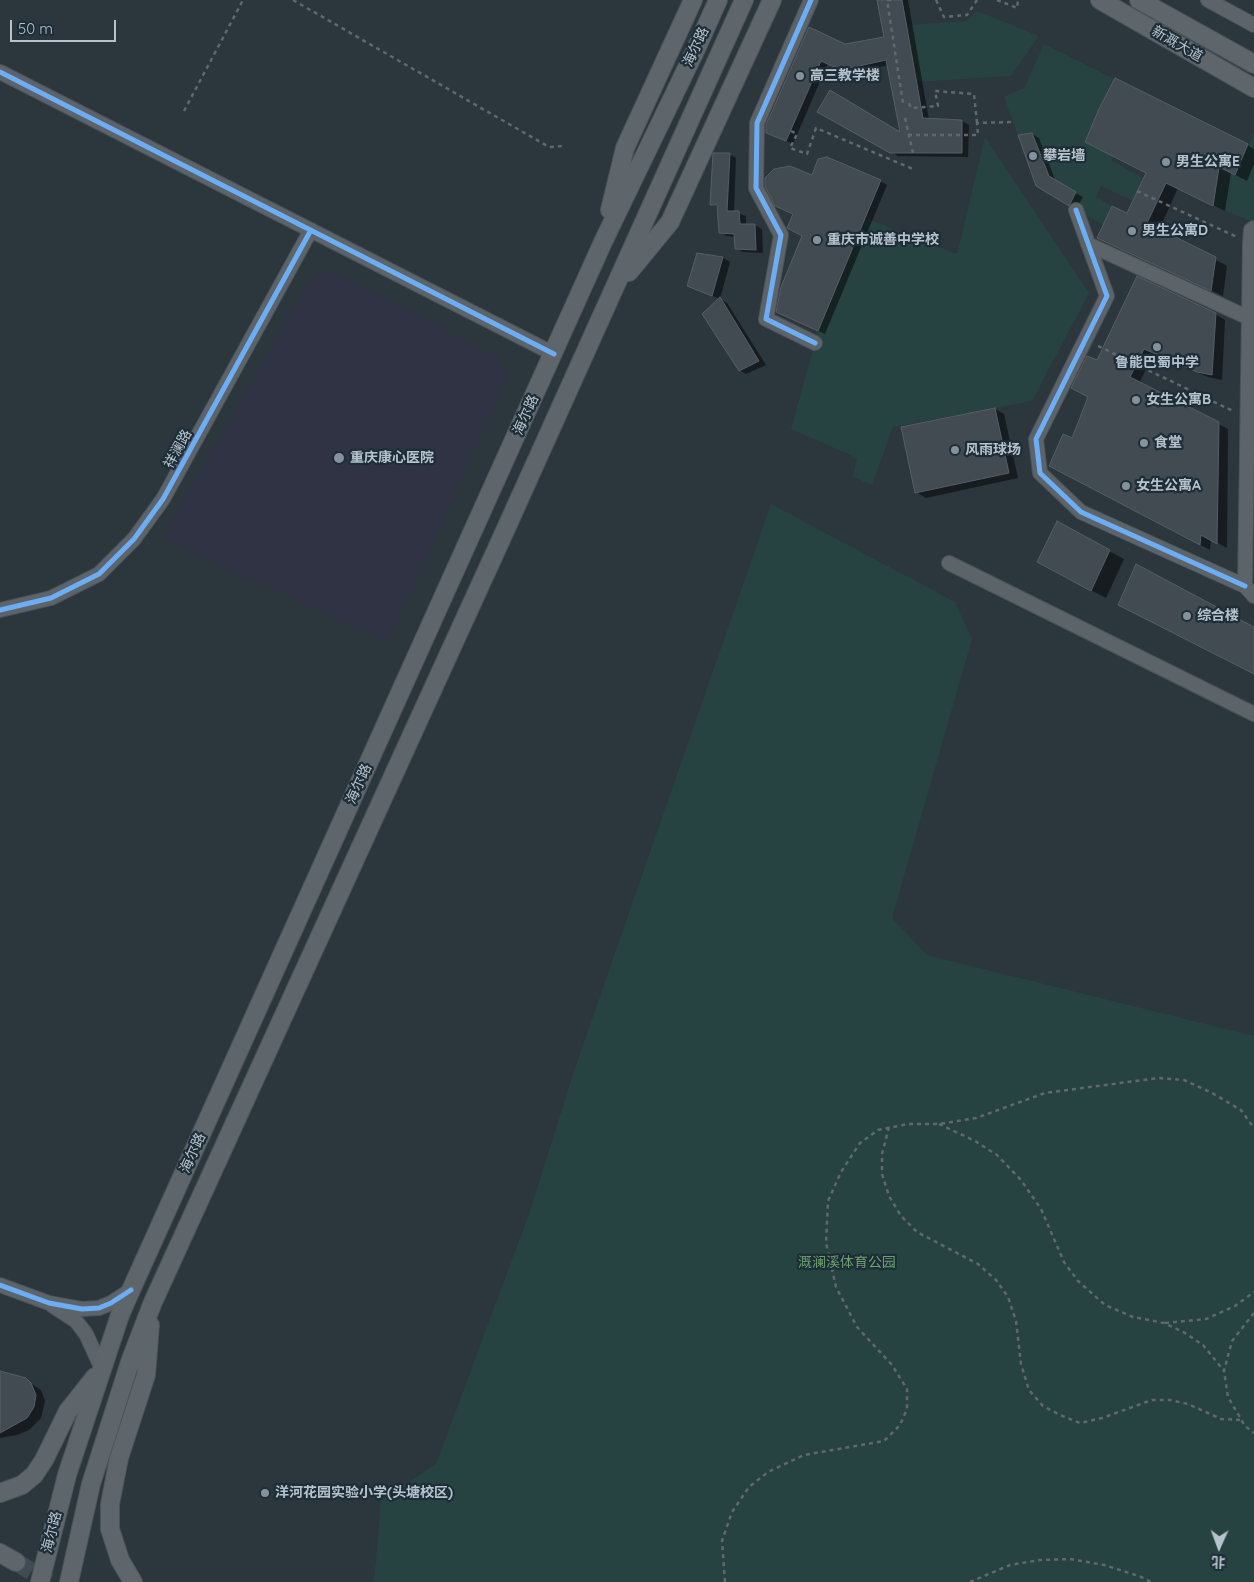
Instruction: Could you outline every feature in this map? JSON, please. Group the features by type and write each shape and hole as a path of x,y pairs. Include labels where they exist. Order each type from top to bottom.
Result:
{"main road":[{"path":"602,242 625,148 693,0"},
{"name":"海尔路","path":"40,1582 67,1475 102,1369 131,1290 554,354 602,242 718,0"},
{"name":"海尔路","path":"69,1582 91,1484 131,1360 153,1302 744,0"},
{"path":"613,292 670,222 772,0"},
{"name":"新溉大道","path":"1100,0 1254,88"},
{"name":"新溉大道","path":"1139,0 1254,64"},
{"path":"133,1582 120,1560 110,1529 110,1504 119,1458 146,1375 153,1302"},
{"path":"0,1493 22,1484 34,1475 44,1460 68,1411 102,1369"}],"street":[{"path":"811,0 757,123 756,188 781,235 766,319 815,343"},
{"path":"1208,0 1254,25"},
{"path":"0,72 554,354"},
{"path":"1076,210 1107,296 1036,440 1040,472 1081,512 1249,591 1247,418 1250,230 1254,228"},
{"name":"祥澜路","path":"0,610 51,598 98,574 134,539 163,499 311,230"},
{"path":"1088,244 1249,318"},
{"path":"949,564 1254,714"},
{"path":"0,1285 49,1303 82,1309 99,1308 111,1303 131,1290"},
{"path":"49,1303 76,1321 86,1334 102,1369"}],"path":[{"path":"184,111 243,0"},
{"path":"293,0 549,147 563,146"},
{"path":"891,0 887,0 903,103"},
{"path":"936,0 944,17 967,15 977,0"},
{"path":"997,0 1017,8 1018,0"},
{"path":"908,135 978,135 974,94 935,91 938,106 911,108 909,103"},
{"path":"905,118 913,153"},
{"path":"977,123 1014,122"},
{"path":"791,130 797,134 790,148 807,154 816,128 913,169"},
{"path":"1137,191 1250,243"},
{"path":"1085,340 1247,418"},
{"path":"725,1582 722,1541 732,1512 749,1487 768,1472 804,1455 884,1441 900,1425 907,1410 907,1389 892,1366 857,1327 836,1287 826,1244 828,1201 841,1172 860,1143 878,1130 889,1127 908,1124 939,1124 976,1118 1045,1093 1158,1078 1184,1080 1212,1092 1241,1110 1254,1128"},
{"path":"939,1124 975,1140 997,1155 1021,1180 1042,1209 1064,1262 1078,1281 1105,1305 1133,1317 1164,1323 1206,1319 1235,1306 1254,1292"},
{"path":"889,1127 882,1154 882,1174 889,1196 901,1216 918,1232 978,1264 996,1280 1008,1297 1016,1321 1021,1364 1029,1390 1043,1406 1080,1423 1102,1418 1152,1400 1170,1400 1188,1404 1221,1419 1242,1420"},
{"path":"1254,1313 1232,1341 1224,1371 1228,1397 1245,1426 1254,1433"},
{"path":"1164,1323 1203,1345 1224,1371"},
{"path":"970,1582 1010,1565 1040,1560 1070,1559 1104,1565 1139,1576 1151,1582"}],"shaded area":[{"name":"重庆康心医院","path":"331,271 499,357 507,378 388,643 162,538 310,278"}],"green space":[{"path":"977,11 1039,36 1011,76 916,82 906,25 967,21"},
{"path":"1044,44 1114,79 1085,142 1113,156 1112,161 1143,178 1133,201 1101,186 1096,197 1112,206 1103,225 1036,186 1004,97 1024,88"},
{"path":"1254,134 1254,219 1251,221 1213,206 1219,167 1235,175"},
{"path":"985,137 1089,293 1032,401 893,427 872,485 853,477 857,458 791,429 818,331 865,218 957,254"},
{"name":"溉澜溪体育公园","path":"771,504 955,602 972,639 892,918 927,955 1254,1036 1254,1582 374,1582 381,1501 436,1464 529,1214 574,1071"}],"building":[{"path":"877,0 902,0 923,118 962,120 962,153 890,153 817,112 830,90 900,132 886,60 841,70 821,61 786,141 766,133 766,125 809,27 845,44 884,37"},
{"path":"1115,78 1248,144 1235,175 1219,167 1213,206 1166,183 1147,223 1216,257 1211,291 1097,238 1112,206 1127,213 1146,173 1085,142"},
{"name":"攀岩墙","path":"1032,133 1049,176 1076,192 1069,206 1036,186 1018,135"},
{"path":"713,153 730,153 727,211 739,211 740,224 755,224 756,250 735,249 734,234 719,233 717,205 710,205"},
{"path":"827,157 881,180 818,331 776,312 781,287 802,236 787,228 793,214 775,206 765,186 765,178 774,169 790,166 812,175 818,159"},
{"path":"697,253 723,257 712,296 687,286"},
{"name":"食堂","path":"1137,276 1216,313 1212,375 1197,372 1144,349 1130,377 1219,422 1217,544 1201,535 1200,545 1049,466 1063,434 1072,438 1088,397 1071,388 1087,356 1097,360"},
{"path":"720,297 759,361 739,371 702,314"},
{"name":"风雨球场","path":"995,408 1009,473 915,493 901,427"},
{"path":"1057,521 1110,550 1091,591 1037,562"},
{"name":"综合楼","path":"1136,564 1254,627 1254,674 1118,605"},
{"path":"0,1371 26,1378 31,1383 36,1395 34,1407 27,1418 0,1433"}],"tunnel":[{"path":"16,1562 49,1582"}],"cycle path":[{"path":"811,0 757,123 756,188 781,235 766,319 815,343"},
{"path":"0,72 554,354"},
{"path":"1076,210 1107,296 1036,439 1040,473 1081,512 1245,586"},
{"path":"0,610 51,598 99,574 134,539 163,499 311,230"},
{"path":"0,1285 49,1303 82,1309 99,1308 111,1303 131,1290"}],"place":[{"name":"高三教学楼","path":"800,76"},
{"name":"攀岩墙","path":"1033,156"},
{"name":"男生公寓E","path":"1166,162"},
{"name":"男生公寓D","path":"1132,231"},
{"name":"重庆市诚善中学校","path":"817,240"},
{"name":"鲁能巴蜀中学","path":"1157,347"},
{"name":"女生公寓B","path":"1136,400"},
{"name":"食堂","path":"1144,443"},
{"name":"风雨球场","path":"955,450"},
{"name":"重庆康心医院","path":"339,458"},
{"name":"女生公寓A","path":"1126,486"},
{"name":"综合楼","path":"1187,616"},
{"name":"洋河花园实验小学(头塘校区)","path":"265,1493"}]}
